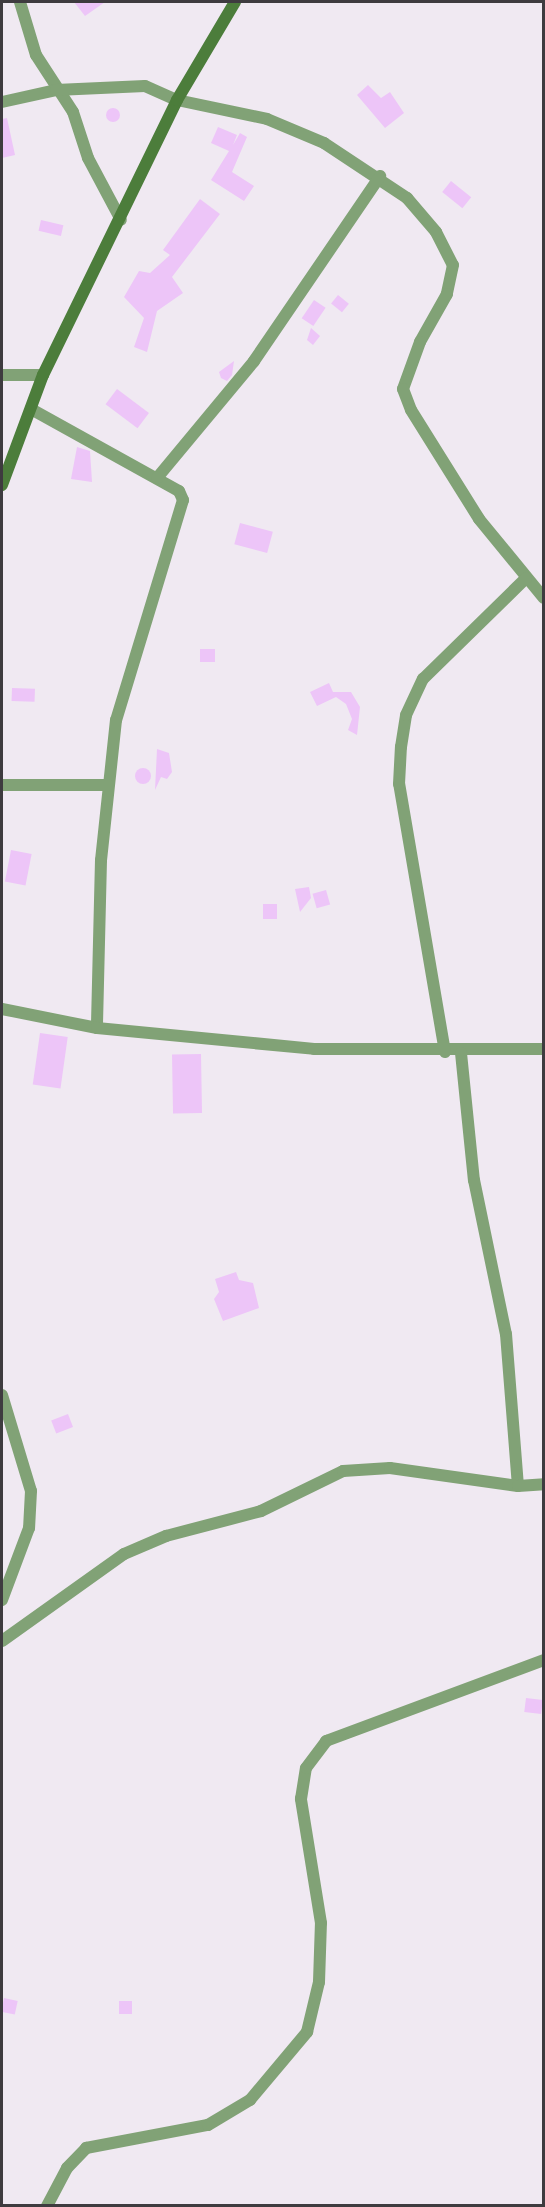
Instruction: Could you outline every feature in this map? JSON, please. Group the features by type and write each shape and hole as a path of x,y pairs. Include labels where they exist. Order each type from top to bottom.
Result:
{"main road":[{"path":"2,485 43,375 121,220 177,100 235,2"}],"street":[{"path":"20,2 36,55 82,131 88,158 121,220"},
{"path":"2,102 57,90 145,86 177,100 267,118 380,176 436,232 453,266 447,294 409,369 404,389 411,410 479,519 543,598"},
{"path":"157,478 254,361 380,176"},
{"path":"2,375 43,375"},
{"path":"31,409 179,491 182,513 116,720 108,785 96,1028"},
{"path":"446,1052 399,784 400,747 406,715 423,679 526,578"},
{"path":"2,785 108,785"},
{"path":"2,1009 96,1028 314,1049 461,1053 543,1049"},
{"path":"461,1053 474,1180 506,1334 518,1486"},
{"path":"2,1395 31,1491 26,1538 2,1600"},
{"path":"2,1641 124,1554 166,1536 261,1511 344,1471 390,1468 518,1486 543,1484"},
{"path":"47,2205 67,2168 86,2148 208,2125 250,2100 288,2061 307,2032 319,1982 321,1923 301,1799 306,1768 326,1741 543,1660"}],"building":[{"path":"74,2 105,2 85,16"},
{"path":"368,85 381,98 390,92 404,113 385,128 357,95"},
{"path":"113,108 118,110 120,115 118,120 113,122 108,120 106,115 108,110"},
{"path":"7,118 15,155 2,158 2,119"},
{"path":"218,127 237,135 233,145 240,133 247,137 232,172 254,186 244,201 211,180 229,151 211,143"},
{"path":"451,181 471,197 462,208 442,192"},
{"path":"200,199 220,214 172,277 183,293 157,311 147,352 134,347 144,318 124,297 139,271 150,273 170,255 163,250"},
{"path":"41,220 63,225 61,236 39,231"},
{"path":"338,295 349,304 342,312 331,304"},
{"path":"314,300 326,308 313,326 302,318"},
{"path":"311,328 320,336 313,345 307,340"},
{"path":"234,361 232,375 227,381 221,378 219,372"},
{"path":"117,389 149,413 138,428 106,404"},
{"path":"77,447 90,451 92,482 71,479"},
{"path":"240,523 273,532 267,553 234,544"},
{"path":"200,649 215,649 215,662 200,662"},
{"path":"329,683 333,692 351,692 360,707 357,735 348,730 352,719 346,704 336,697 317,706 310,692"},
{"path":"12,688 35,689 35,702 12,701"},
{"path":"157,749 169,753 172,772 167,779 161,777 155,790"},
{"path":"143,768 151,776 143,784 135,776"},
{"path":"11,850 32,854 26,885 5,881"},
{"path":"309,887 311,898 300,912 295,889"},
{"path":"326,890 330,904 317,908 313,894"},
{"path":"263,904 277,904 277,919 263,919"},
{"path":"40,1033 68,1037 60,1088 33,1084"},
{"path":"201,1054 202,1113 173,1113 172,1055"},
{"path":"236,1272 239,1280 253,1283 259,1308 223,1321 214,1299 219,1292 215,1279"},
{"path":"68,1414 73,1427 56,1434 51,1420"},
{"path":"526,1698 543,1700 541,1714 524,1712"},
{"path":"4,1998 18,2001 15,2015 2,2012"},
{"path":"119,2001 132,2001 132,2014 119,2014"}]}
